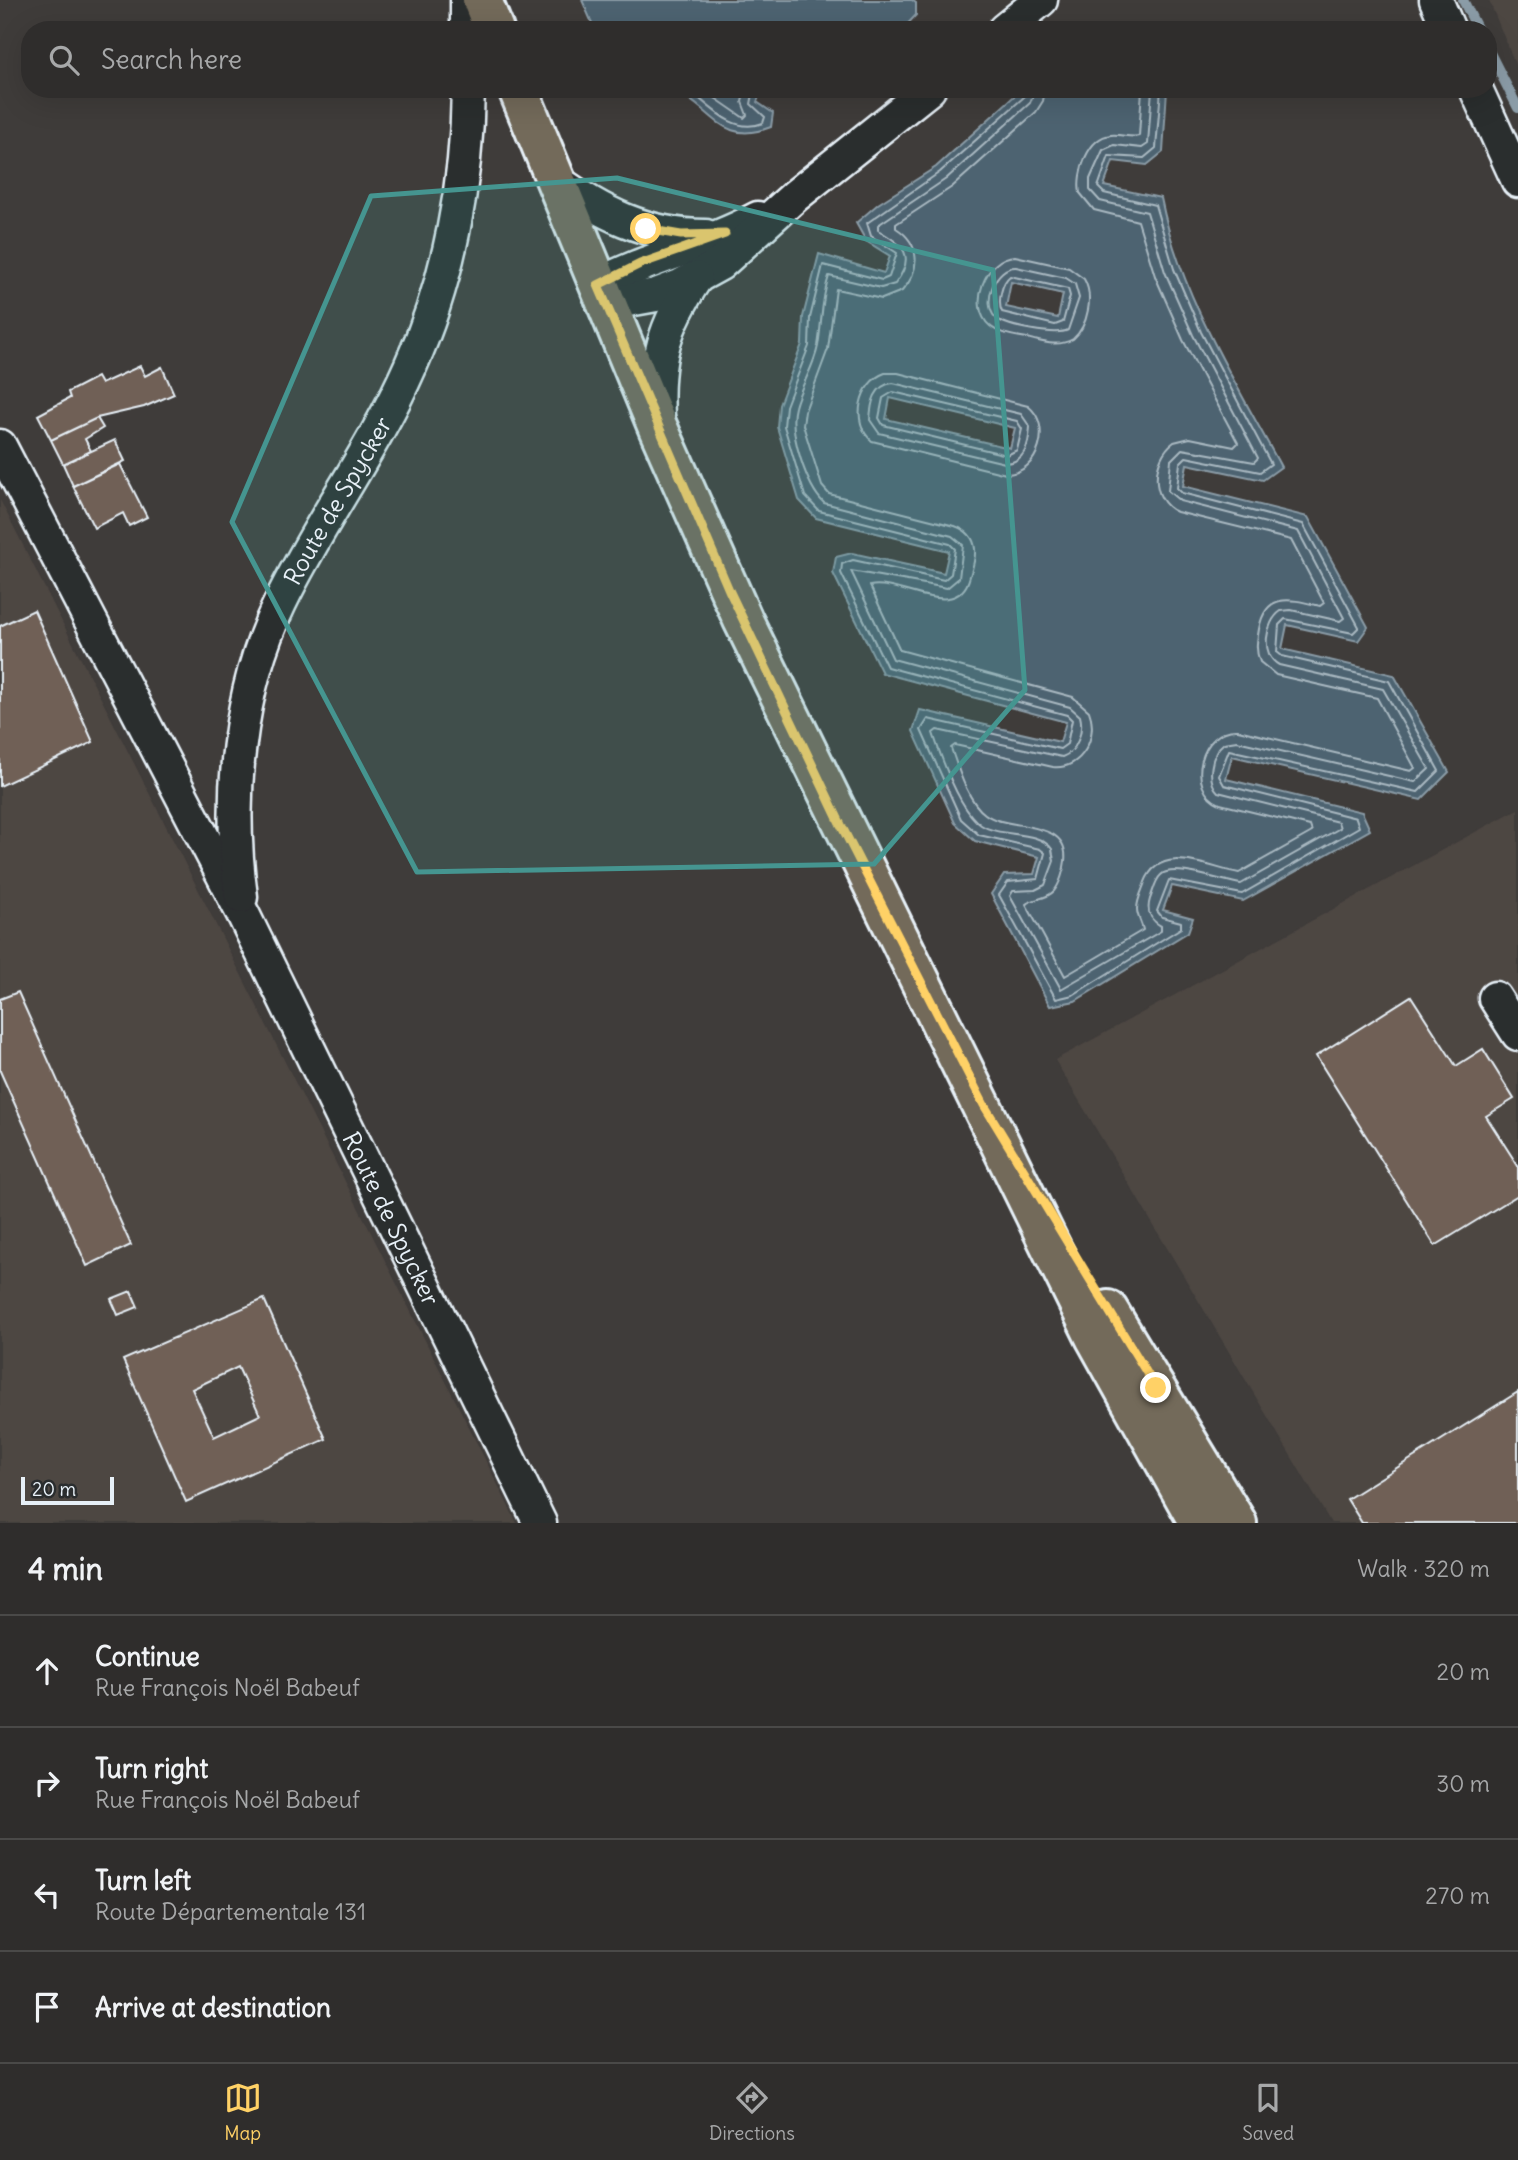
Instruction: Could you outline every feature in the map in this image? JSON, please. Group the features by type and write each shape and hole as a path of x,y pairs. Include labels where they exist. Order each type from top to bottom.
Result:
{"main road":[{"path":"482,0 490,21"},
{"path":"522,98 658,428 743,620 824,792 984,1105 1095,1337 1199,1523"},
{"path":"984,1105 1237,1523"}],"street":[{"path":"467,0 467,21"},
{"path":"1015,21 1041,0"},
{"path":"1436,0 1445,21"},
{"name":"Route de Spycker","path":"244,916 237,869 237,796 248,700 258,660 289,586 379,431 420,345 452,238 463,172 467,98"},
{"path":"602,295 656,295 696,278 734,253 795,196 918,98"},
{"path":"1480,98 1518,181"},
{"path":"554,178 594,207 646,229 681,235 725,234"},
{"path":"602,295 640,264 725,234 795,196"},
{"path":"658,428 657,379 661,346 670,320 696,278"},
{"name":"Route de Spycker","path":"0,446 244,916 540,1523"},
{"path":"1495,998 1518,1034"}],"highlighted area":[{"path":"617,178 993,270 1025,690 874,864 417,872 232,522 371,196"}],"shaded area":[{"path":"1489,0 1518,0 1518,71"},
{"path":"0,500 204,901 517,1523 0,1523"},
{"path":"1518,809 1518,1523 1331,1523 1055,1060"}],"water":[{"path":"582,0 912,0 916,3 916,15 910,21 591,21"},
{"path":"687,98 759,98 757,102 773,113 771,127 754,132 728,129"},
{"path":"1012,98 1166,98 1163,152 1147,165 1113,161 1104,186 1161,198 1181,269 1195,303 1281,467 1263,480 1187,464 1183,486 1308,517 1368,627 1358,641 1287,625 1282,649 1394,675 1449,772 1421,800 1232,756 1226,779 1362,812 1370,830 1243,901 1172,886 1163,910 1193,918 1188,932 1075,1001 1050,1006 991,894 1004,875 1034,874 1039,857 975,841 955,823 913,731 920,710 1060,742 1066,722 882,673 833,573 836,557 852,553 944,573 949,551 816,518 799,500 777,427 779,405 802,344 803,317 819,254 884,273 890,256 866,241 856,223 878,204 936,167","holes":["1011,282 1063,294 1058,318 1006,307","890,398 1015,428 1010,448 886,419"]}],"building":[{"path":"140,366 145,376 162,367 174,394 144,407 97,418 51,440 38,415 70,398 68,392 97,377 101,384"},
{"path":"97,418 103,428 85,439 91,451 63,464 51,440"},
{"path":"115,440 125,461 73,486 63,464"},
{"path":"120,464 147,517 129,526 123,513 94,528 73,486"},
{"path":"34,610 93,742 0,786 0,626"},
{"path":"18,992 131,1245 87,1266 0,1071 0,999"},
{"path":"1411,996 1456,1066 1483,1049 1514,1099 1486,1116 1518,1166 1518,1195 1435,1246 1316,1056"},
{"path":"131,1291 138,1307 118,1315 111,1299"},
{"path":"264,1299 326,1439 186,1502 123,1360","holes":["238,1367 260,1415 214,1437 192,1389"]},
{"path":"1518,1392 1518,1523 1362,1523 1347,1499"}],"waterway":[{"path":"1463,0 1474,21"},
{"path":"1497,67 1518,108"}],"route":[{"path":"646,229 681,235 725,234 625,270 598,285 729,590 824,792 984,1105 1156,1388"}]}
